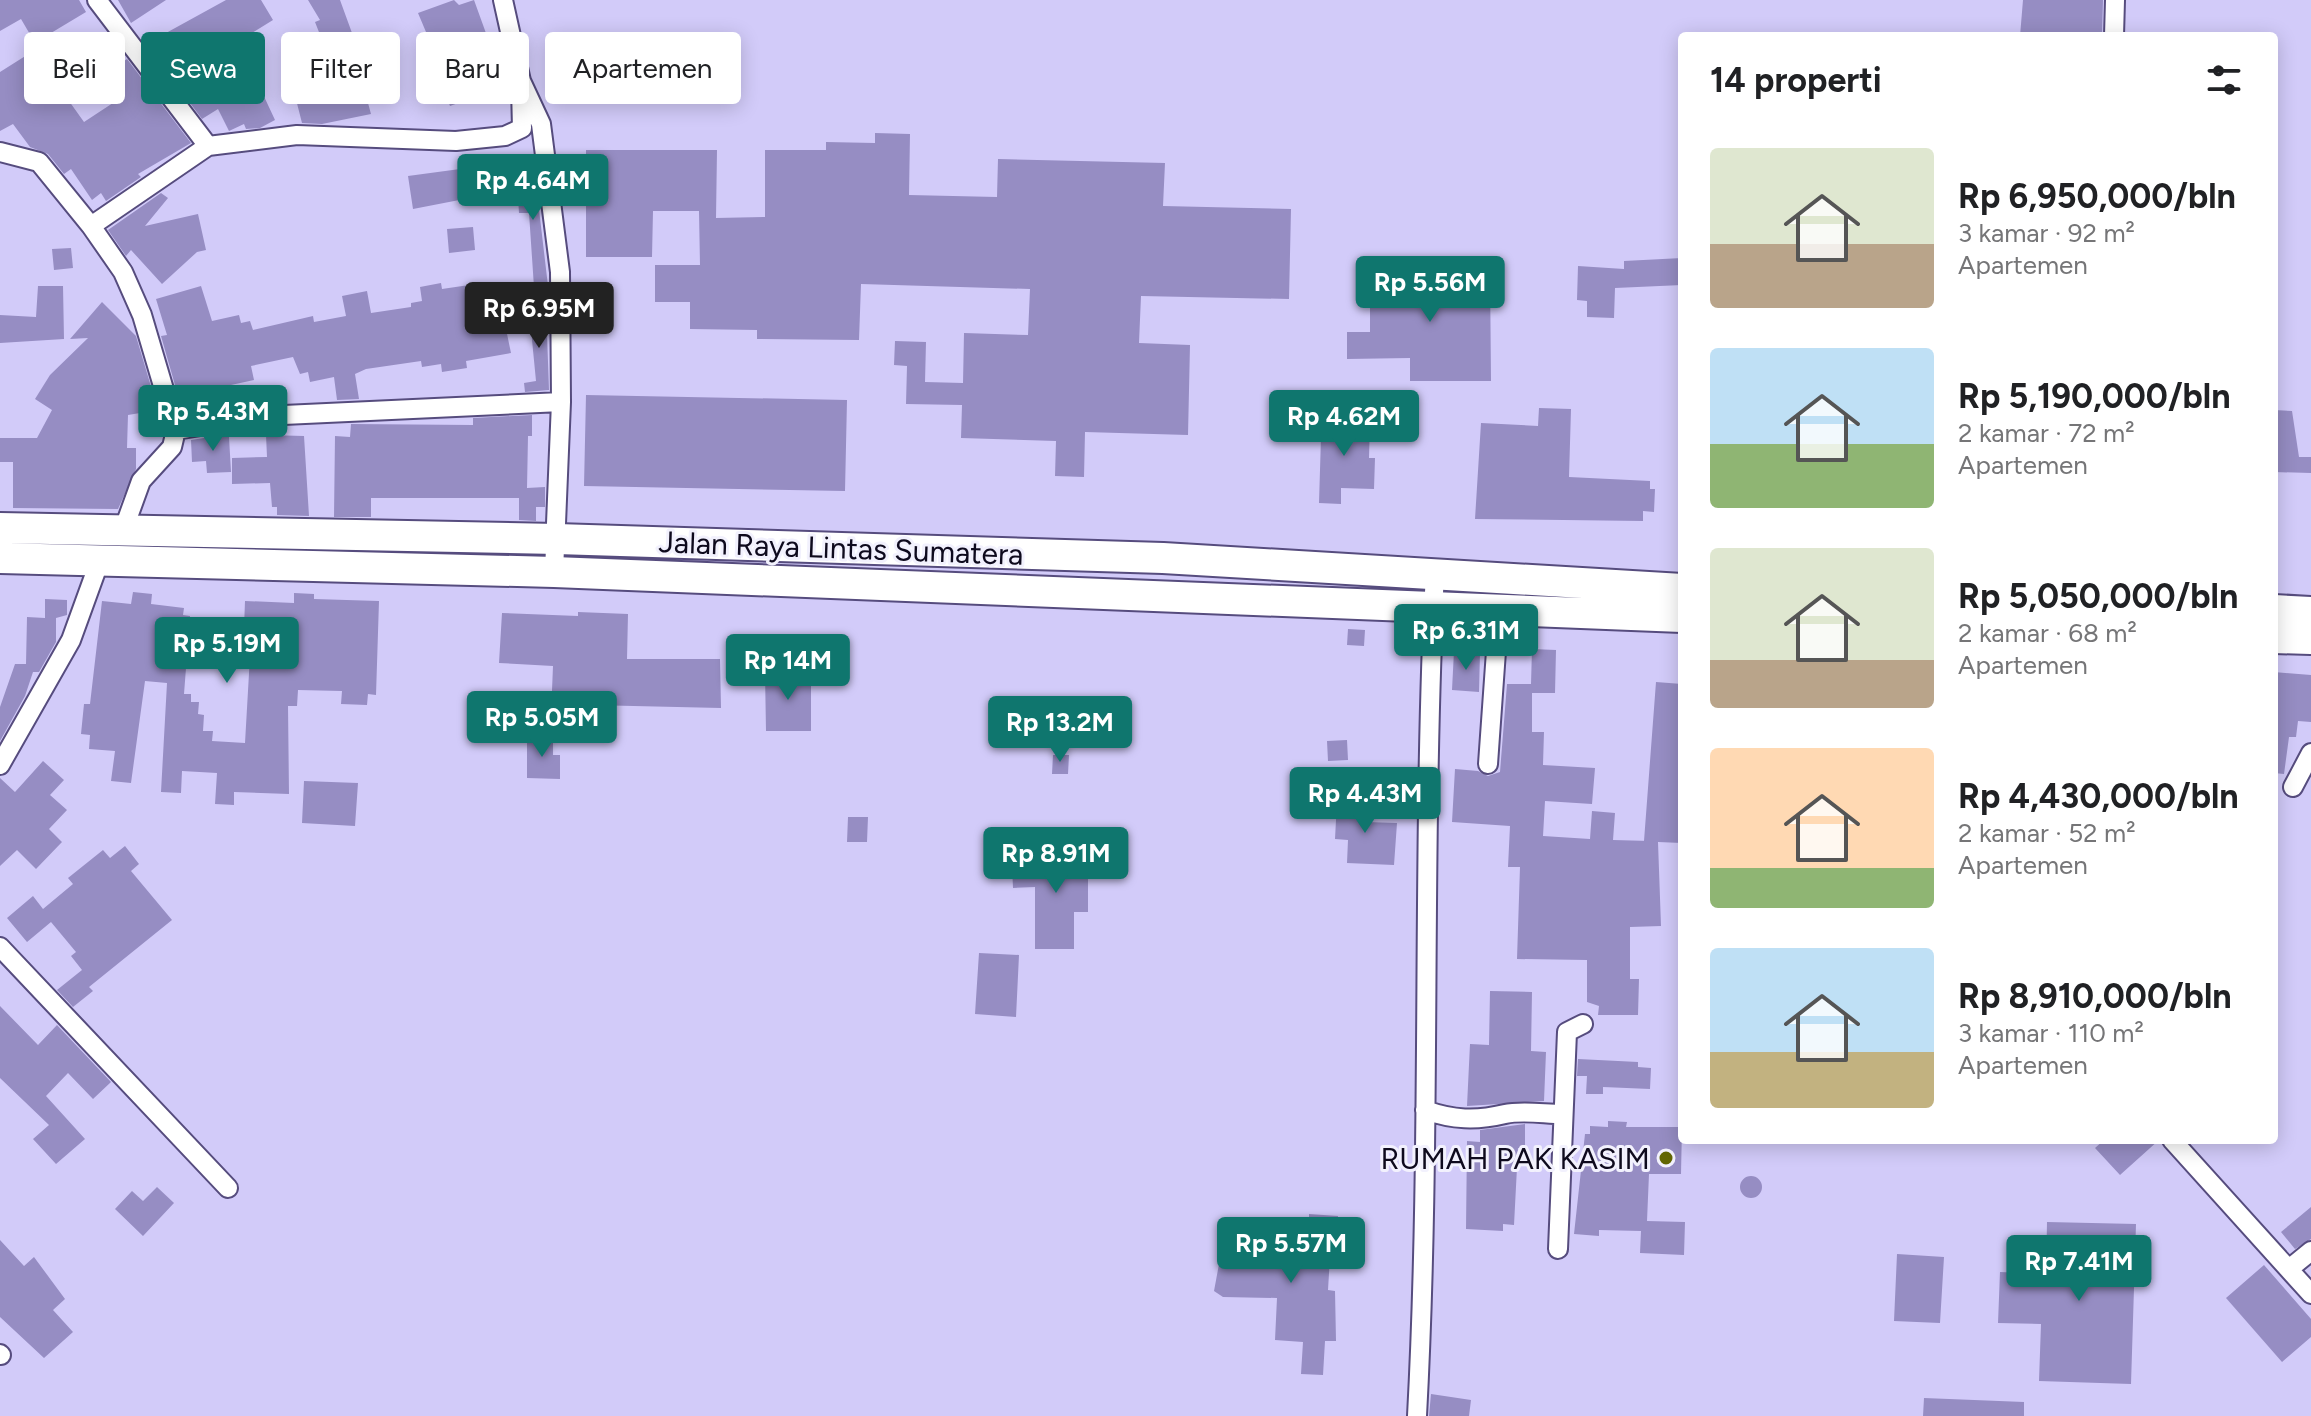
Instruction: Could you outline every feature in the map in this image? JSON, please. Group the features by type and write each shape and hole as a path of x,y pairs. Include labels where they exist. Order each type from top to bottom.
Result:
{"highway":[{"name":"Jalan Raya Lintas Sumatera","path":"0,528 124,528 557,539 1149,558 1435,572 1678,589"},
{"name":"Jalan Raya Lintas Sumatera","path":"0,558 554,572 1678,617"},
{"path":"2278,610 2311,612"},
{"path":"2278,638 2311,639"}],"street":[{"path":"97,0 208,146"},
{"path":"503,0 510,32"},
{"path":"2114,32 2115,0"},
{"path":"529,98 541,124 560,272 561,402 554,572"},
{"path":"91,226 208,146 297,135 339,139 456,141 505,136 522,128 521,104"},
{"path":"0,152 39,162 91,226 123,272 142,315 176,430 172,447 141,481 124,528"},
{"path":"176,430 262,416 561,402"},
{"path":"0,765 71,640 100,560"},
{"path":"1417,1416 1424,1249 1435,572"},
{"path":"1488,764 1499,609"},
{"path":"2293,787 2311,753"},
{"path":"0,947 228,1188"},
{"path":"1558,1249 1568,1030 1583,1024"},
{"path":"1425,1110 1449,1118 1473,1119 1505,1114 1562,1114"},
{"path":"2176,1144 2311,1294"},
{"path":"2289,1269 2311,1251"}],"building":[{"path":"0,0 79,0 86,12 53,32 29,32 21,19 0,31"},
{"path":"118,0 166,0 131,23"},
{"path":"226,0 261,0 273,20 253,32 168,32"},
{"path":"308,0 340,0 352,32 319,32 315,22 320,20"},
{"path":"454,0 459,5 474,0 486,32 426,32 418,13"},
{"path":"2023,0 2103,0 2102,32 2020,32"},
{"path":"24,57 24,104 71,104 84,122 111,104 125,104 127,59 141,77 141,104 161,104 191,143 138,174 141,177 106,201 101,193 92,200 71,169 64,174 48,154 30,147 13,124 0,131 0,72"},
{"path":"265,99 275,120 260,128 246,129 244,124 229,131 218,109 202,119 191,104 265,104"},
{"path":"297,104 368,104 371,114 322,124 302,123"},
{"path":"875,133 910,134 909,195 997,197 998,159 1165,163 1163,206 1291,209 1289,299 1141,296 1139,343 1190,345 1188,435 1085,432 1084,477 1055,476 1056,441 961,438 962,405 906,404 907,366 894,365 895,341 926,342 925,382 963,383 964,333 1028,335 1030,289 861,284 859,340 757,339 757,330 690,329 690,302 655,302 655,265 700,265 699,211 653,211 652,257 586,257 586,150 717,150 716,218 765,217 765,150 826,150 826,142 875,143"},
{"path":"534,167 548,286 534,287 529,213 519,213 516,168"},
{"path":"460,169 461,179 482,176 485,195 413,209 408,176"},
{"path":"161,193 168,198 145,226 198,214 206,250 197,252 162,284 131,250 126,256 108,230"},
{"path":"473,227 475,250 449,253 447,229"},
{"path":"71,248 73,268 54,270 52,249"},
{"path":"1678,258 1678,285 1615,288 1614,318 1587,317 1587,301 1577,300 1578,266 1624,269 1624,261"},
{"path":"1370,272 1490,272 1491,381 1410,381 1410,358 1347,359 1347,332 1370,332"},
{"path":"441,283 442,289 476,284 476,289 497,286 511,353 466,361 467,368 442,372 441,364 422,367 421,361 366,369 355,374 359,399 337,400 334,377 310,382 308,372 300,374 293,357 251,366 254,380 208,390 212,412 190,416 187,404 181,406 161,336 167,335 156,299 201,286 212,321 239,315 241,323 250,321 253,330 313,316 314,322 346,316 342,296 367,291 371,313 411,307 411,303 422,301 420,287"},
{"path":"38,286 63,286 64,339 0,343 0,315 36,317"},
{"path":"102,302 136,336 158,410 128,415 127,448 136,448 136,469 118,509 13,508 13,462 0,462 0,438 37,438 52,410 35,399 50,375 88,338 70,339"},
{"path":"546,306 549,390 525,392 524,383 536,381 529,309"},
{"path":"586,395 847,400 845,491 584,486"},
{"path":"1539,408 1571,409 1569,477 1650,481 1650,489 1655,489 1654,512 1643,511 1643,521 1475,519 1481,423 1538,426"},
{"path":"2278,410 2292,411 2299,457 2311,457 2311,473 2278,472"},
{"path":"532,415 532,436 528,436 527,488 545,487 545,507 536,507 536,521 519,520 519,498 371,498 371,517 334,517 335,436 350,437 351,424 473,425 473,418"},
{"path":"1312,419 1370,421 1369,458 1375,458 1374,489 1341,488 1341,504 1319,503 1321,437 1312,437"},
{"path":"266,435 304,436 309,516 277,515 277,507 272,507 270,483 232,484 232,458 267,457"},
{"path":"229,437 231,472 207,473 206,461 192,462 191,440"},
{"path":"133,592 152,594 151,604 184,608 183,615 190,616 184,694 191,694 191,702 199,702 198,714 204,715 203,731 213,731 212,741 245,743 250,656 243,655 245,601 294,603 294,593 314,594 314,599 379,601 376,695 368,694 367,705 341,704 342,691 298,690 297,706 288,706 289,794 234,792 234,805 215,804 217,773 182,771 181,793 161,792 167,683 145,681 131,783 111,781 115,751 89,749 90,735 81,734 84,704 90,704 102,601 131,604"},
{"path":"45,599 67,600 67,615 56,618 56,642 39,672 33,672 25,696 0,741 0,707 15,664 26,664 27,617 45,618"},
{"path":"578,612 628,614 627,659 720,659 721,708 590,705 590,717 551,715 553,666 499,663 502,613 578,616"},
{"path":"1348,629 1365,630 1364,646 1347,645"},
{"path":"1532,649 1556,650 1555,693 1532,693 1532,732 1544,732 1543,765 1595,768 1592,804 1545,801 1543,836 1590,839 1592,811 1615,813 1613,840 1644,841 1656,682 1678,684 1678,843 1658,842 1661,926 1630,927 1630,979 1639,979 1638,1015 1598,1015 1599,1006 1587,1002 1587,960 1517,959 1520,867 1508,867 1510,826 1452,822 1455,769 1478,771 1488,776 1500,772 1507,684 1531,684"},
{"path":"1454,651 1480,653 1479,692 1452,690"},
{"path":"811,672 811,731 766,731 765,673"},
{"path":"2278,672 2311,675 2311,722 2298,721 2296,737 2289,737 2284,774 2278,773"},
{"path":"527,737 553,737 553,755 560,755 560,779 527,778"},
{"path":"1347,740 1348,760 1328,761 1327,741"},
{"path":"1053,755 1069,755 1068,774 1052,774"},
{"path":"43,761 64,780 50,795 67,810 49,829 62,842 36,869 17,850 0,866 0,778 15,792"},
{"path":"304,781 358,783 355,826 302,823"},
{"path":"1337,801 1367,803 1366,822 1397,823 1394,865 1347,863 1348,840 1335,839"},
{"path":"848,817 868,817 867,842 847,842"},
{"path":"1058,842 1077,842 1077,861 1088,861 1088,912 1074,912 1074,949 1035,949 1035,887 1013,888 1012,866 1040,865 1040,858 1058,857"},
{"path":"125,846 139,864 131,871 172,920 89,987 93,991 73,1007 57,990 82,970 71,956 76,952 51,922 27,942 7,918 33,896 43,909 73,884 68,878 103,850 110,858"},
{"path":"979,953 1019,955 1016,1017 975,1014"},
{"path":"1490,991 1532,992 1531,1051 1546,1052 1544,1101 1467,1106 1470,1044 1489,1045"},
{"path":"0,1006 38,1045 57,1025 111,1082 93,1099 68,1073 46,1096 85,1139 56,1164 33,1139 49,1125 0,1078"},
{"path":"1578,1059 1638,1062 1638,1067 1651,1068 1650,1089 1603,1087 1603,1094 1586,1094 1587,1076 1577,1076"},
{"path":"1608,1121 1627,1122 1626,1127 1678,1127 1678,1144 1682,1144 1681,1174 1649,1174 1647,1221 1685,1222 1684,1255 1640,1253 1641,1231 1599,1230 1599,1236 1574,1234 1585,1134 1590,1134 1590,1126 1608,1127"},
{"path":"1525,1124 1525,1148 1518,1148 1514,1225 1503,1224 1503,1231 1466,1229 1467,1141 1480,1142 1480,1130"},
{"path":"2100,1144 2155,1144 2120,1175 2095,1148"},
{"path":"1747,1176 1755,1176 1762,1187 1755,1198 1747,1198 1740,1191 1740,1183"},
{"path":"157,1187 174,1203 143,1236 115,1209 132,1191 143,1201"},
{"path":"2311,1207 2311,1239 2295,1249 2281,1232"},
{"path":"1309,1214 1338,1216 1336,1240 1331,1240 1328,1290 1335,1291 1336,1341 1325,1341 1323,1375 1301,1374 1303,1342 1275,1340 1277,1298 1223,1297 1214,1291 1222,1248 1244,1250 1243,1254 1282,1255 1284,1217 1309,1219"},
{"path":"2047,1222 2136,1224 2131,1384 2039,1381 2041,1324 1998,1323 2000,1272 2046,1274"},
{"path":"0,1240 24,1266 34,1257 65,1299 53,1310 73,1332 44,1358 0,1317"},
{"path":"1897,1254 1944,1257 1940,1323 1894,1321"},
{"path":"2264,1265 2311,1319 2311,1337 2282,1362 2226,1298"},
{"path":"1431,1394 1471,1400 1469,1416 1429,1416"},
{"path":"1924,1398 2024,1402 2024,1416 1923,1416"}],"place":[{"name":"RUMAH PAK KASIM","path":"1666,1158"}]}
